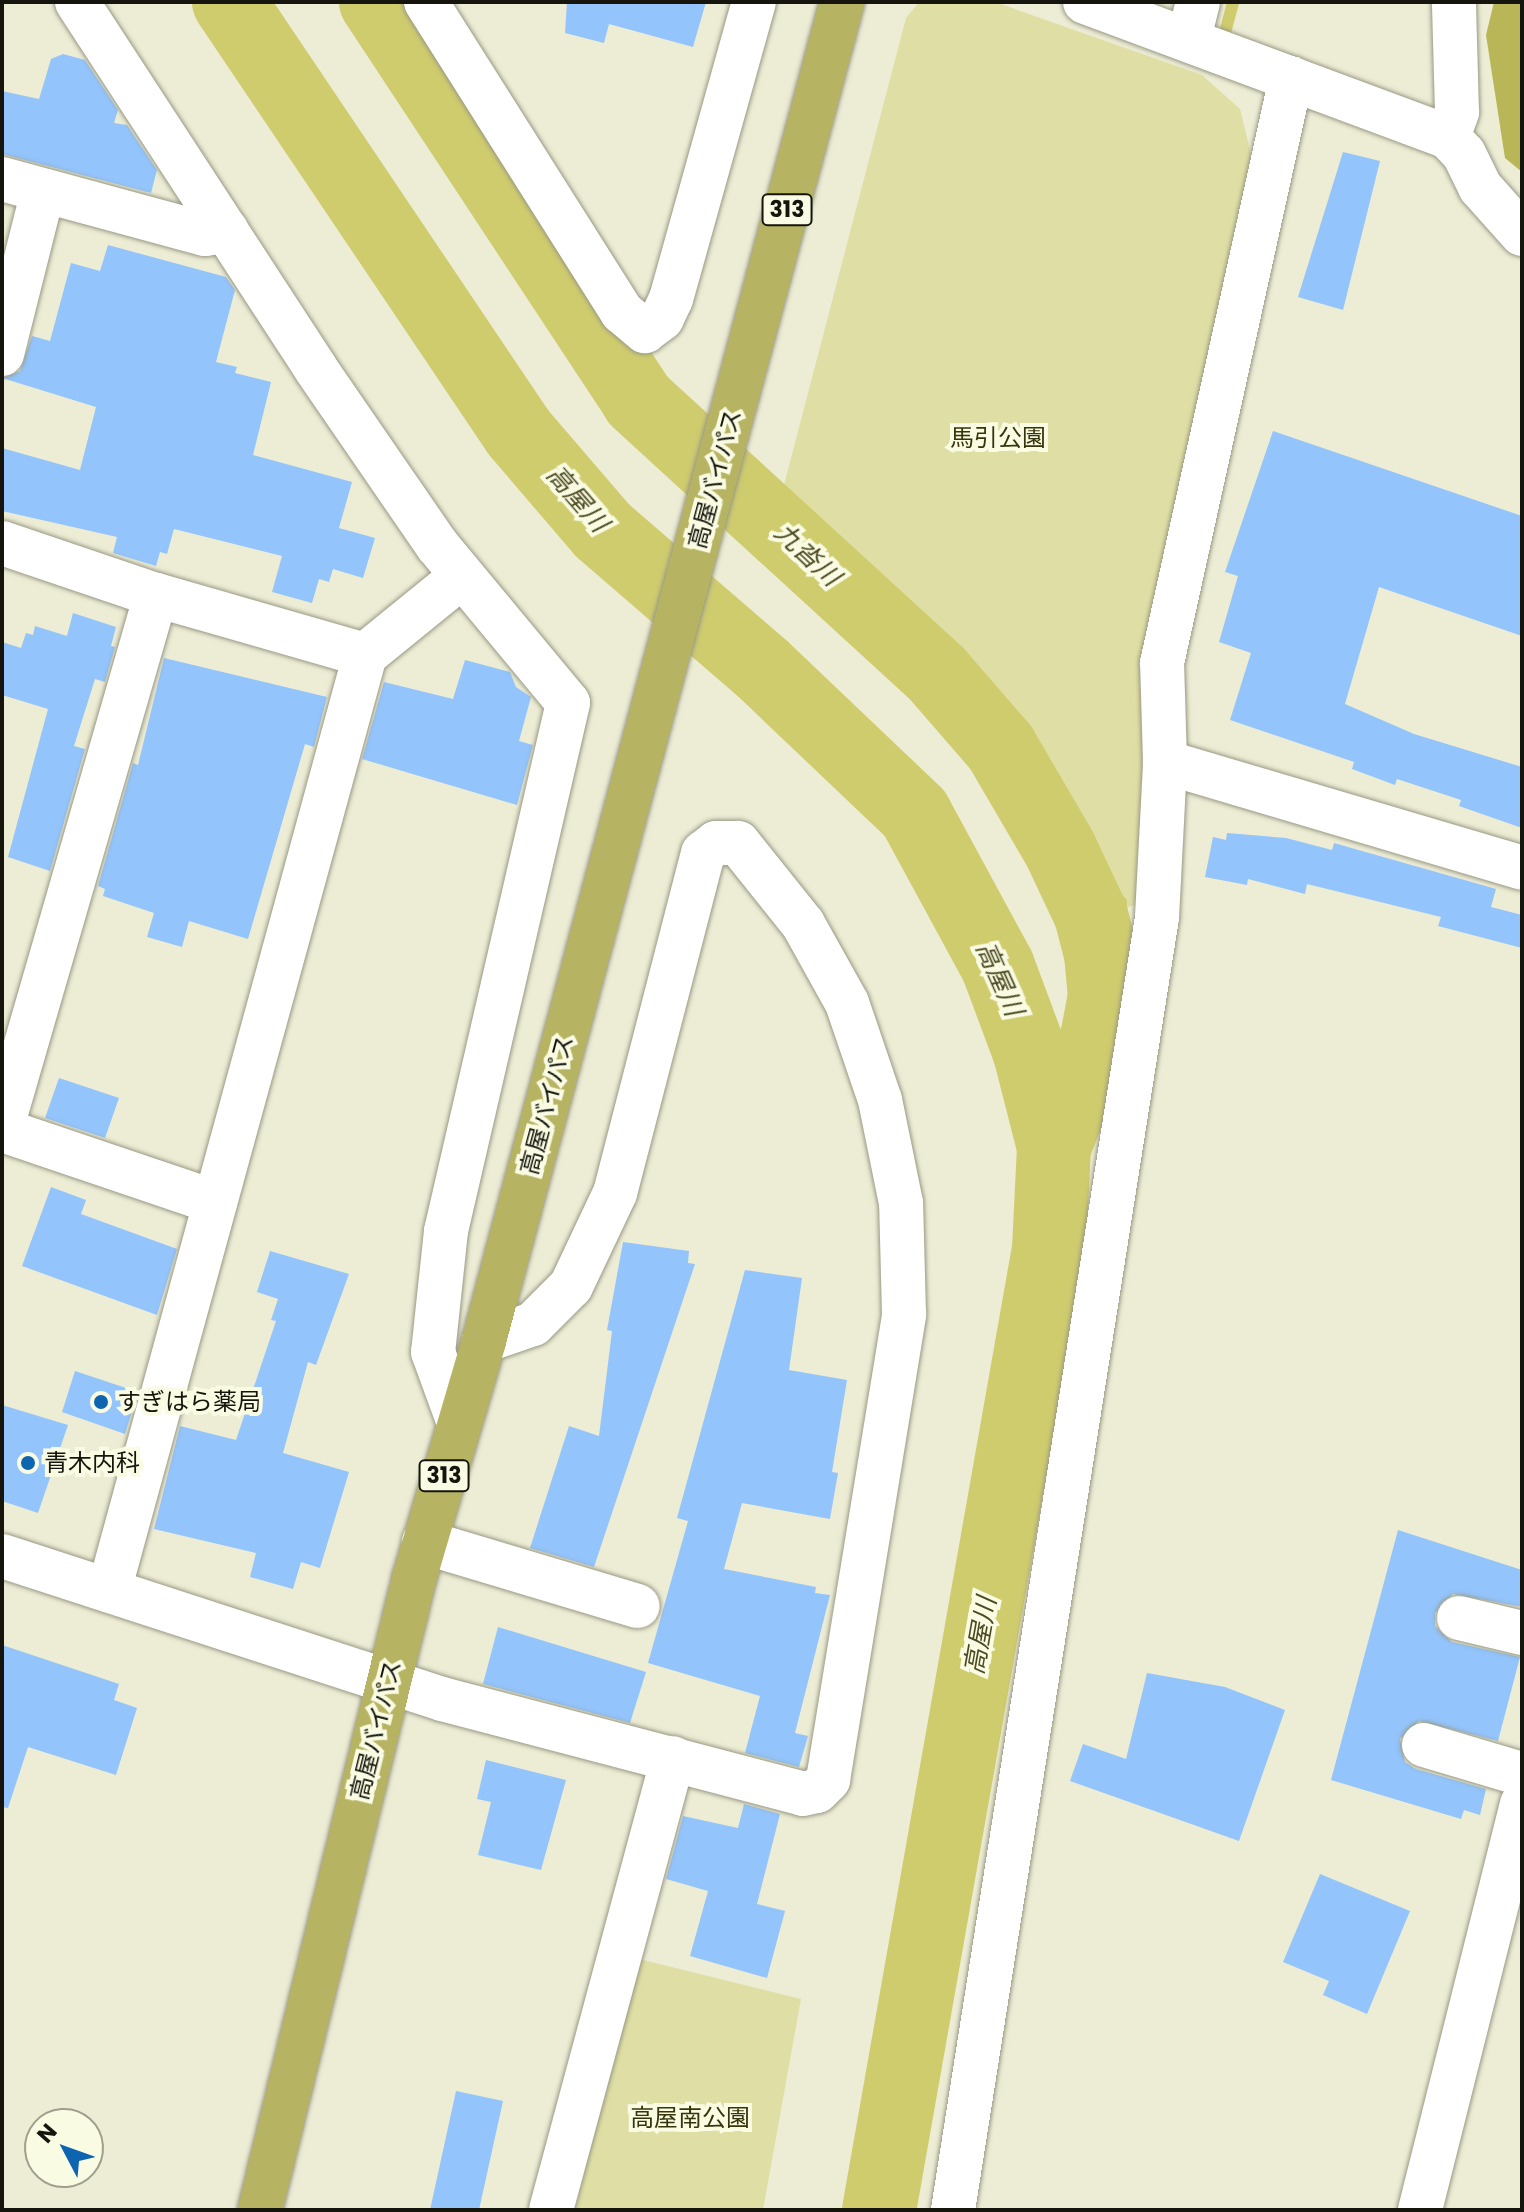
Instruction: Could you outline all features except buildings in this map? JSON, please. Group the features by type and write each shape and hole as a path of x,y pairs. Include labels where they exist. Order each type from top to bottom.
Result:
{"highway":[{"name":"高屋バイパス","path":"260,2210 424,1542 484,1341 842,2"}],"street":[{"path":"77,2 227,231 461,577 568,703 453,1186 433,1352 459,1423"},
{"path":"426,2 622,312 645,331 662,318 671,299 754,2"},
{"path":"1085,2 1194,20 1291,78 1448,137 1464,154 1480,187 1522,234"},
{"path":"1448,137 1457,112 1454,2"},
{"path":"953,2210 1157,917 1165,762 1162,663 1175,590 1291,78"},
{"path":"2,354 22,185 205,234 227,231"},
{"path":"2,543 156,595 365,655"},
{"path":"109,1591 365,655 461,577"},
{"path":"156,595 2,1128 215,1202"},
{"path":"1165,762 1522,868"},
{"path":"2,1556 442,1699 803,1794 817,1791 828,1780 904,1314 901,1203 880,1100 847,1003 803,924 738,843 716,843 703,853 615,1193 571,1286 533,1324 484,1341"},
{"path":"424,1542 638,1606"},
{"path":"1459,1618 1522,1633"},
{"path":"1424,1745 1522,1774"},
{"path":"551,2210 673,1758"},
{"path":"1420,2210 1522,1804"}],"green space":[{"name":"馬引公園","path":"919,2 995,2 1202,75 1240,109 1257,178 1151,650 1136,905 1103,913 1078,829 1002,712 779,504 906,18"},
{"name":"高屋南公園","path":"639,1959 801,1999 763,2210 575,2210"}],"shaded area":[{"path":"1494,2 1522,2 1522,172 1505,158 1486,35"}],"waterway":[{"name":"高屋川","path":"229,2 519,433 602,530 763,669 915,814 998,967 1030,1053 1054,1147 1049,1249 879,2210"},
{"name":"九沓川","path":"376,2 638,400 937,674 1001,748 1060,849 1091,915 1101,954 1105,996 1097,1038 1054,1147"},
{"path":"1226,29 1233,2"},
{"path":"1105,996 1118,957 1121,902"}],"place":[{"name":"すぎはら薬局","path":"101,1402"},
{"name":"青木内科","path":"28,1463"}]}
